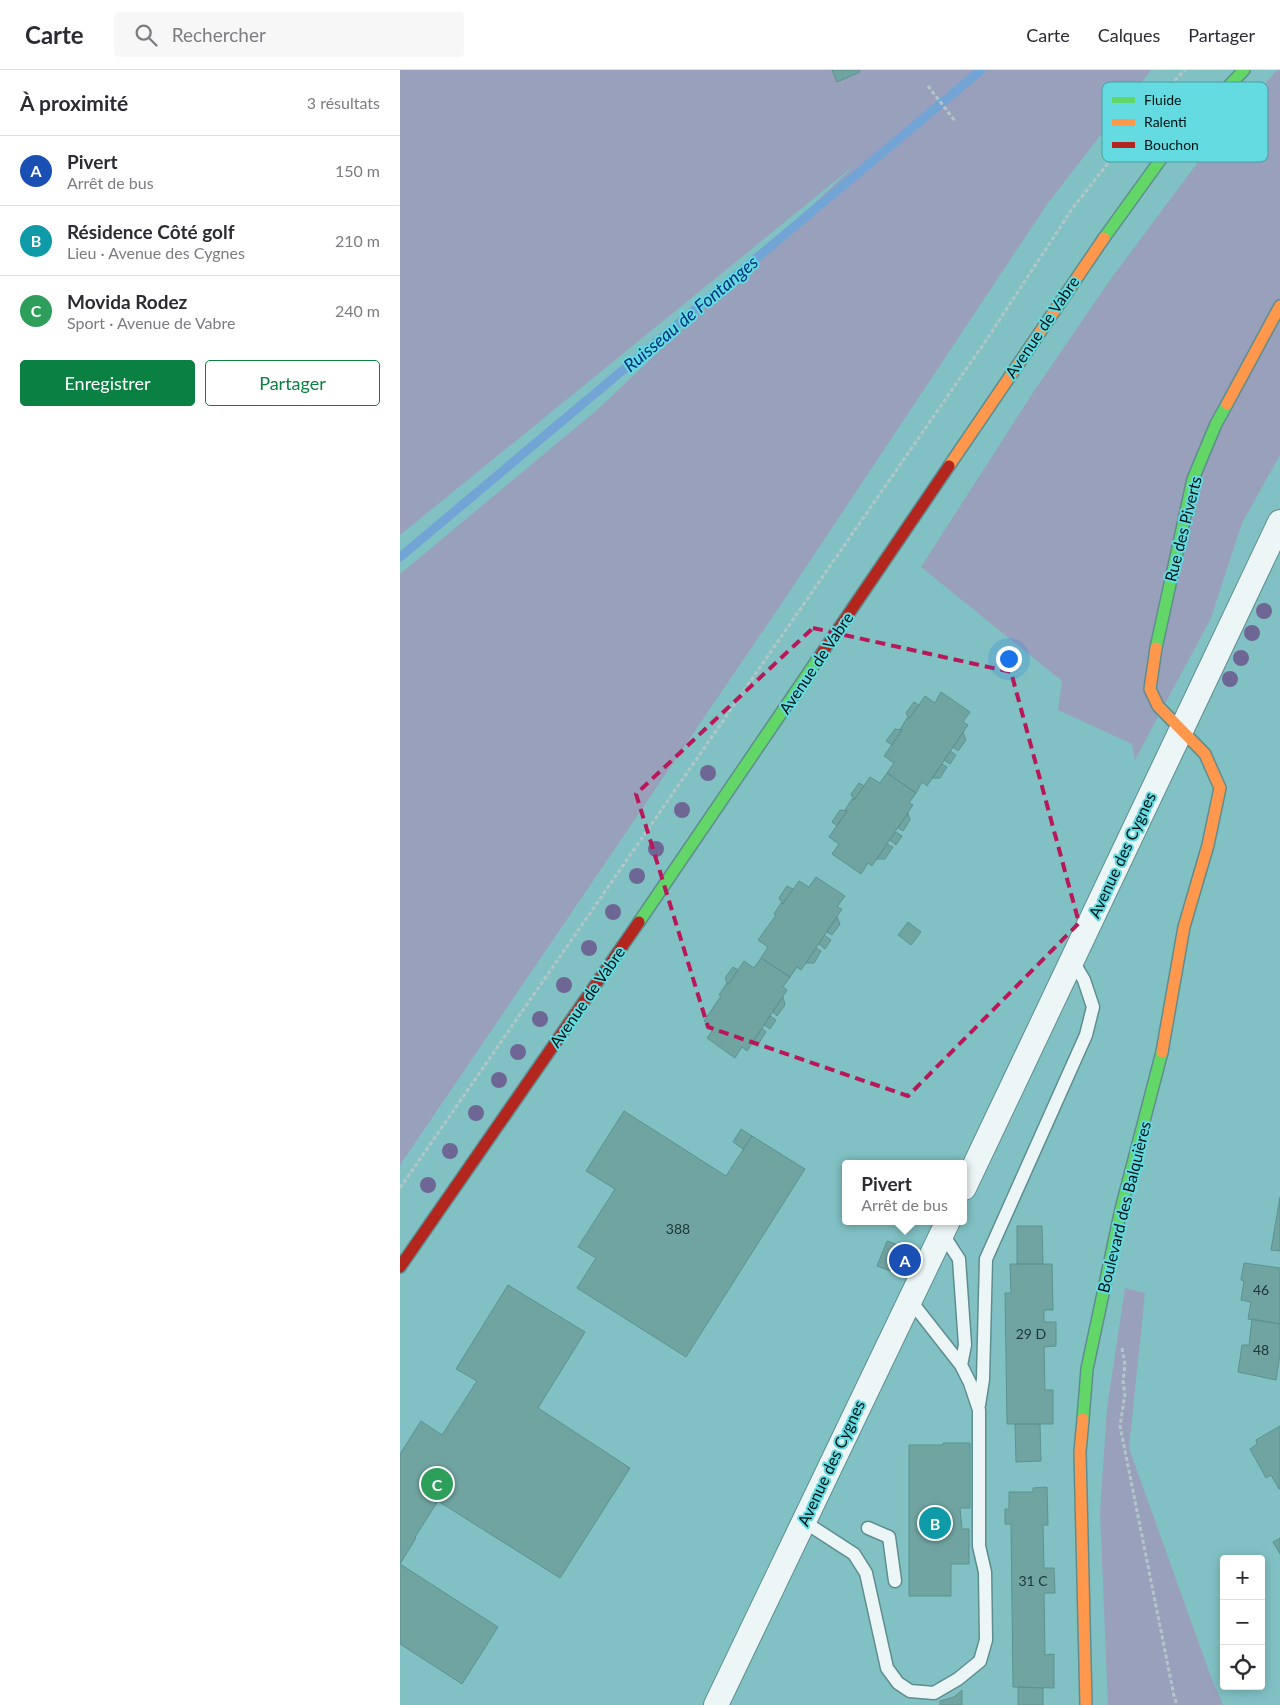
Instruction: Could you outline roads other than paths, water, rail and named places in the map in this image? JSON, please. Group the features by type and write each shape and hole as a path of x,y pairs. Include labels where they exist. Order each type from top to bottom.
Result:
{"street":[{"name":"Avenue de Vabre","path":"1233,82 1244,70"},
{"name":"Avenue de Vabre","path":"400,1267 702,831 1083,267 1159,162"},
{"name":"Rue des Piverts","path":"1181,728 1158,706 1150,689 1158,637 1180,532 1193,479 1216,424 1280,306"},
{"name":"Avenue des Cygnes","path":"967,1182 1280,522"},
{"name":"Boulevard des Balquières","path":"1086,1705 1080,1452 1087,1369 1121,1208 1159,1066 1184,927 1208,846 1220,788 1205,754 1181,728"},
{"name":"Avenue des Cygnes","path":"716,1705 945,1227"}],"lane":[{"path":"803,1521 854,1554 866,1573 887,1668 898,1683 910,1691 934,1693 958,1679 980,1661 986,1640 985,1572 978,1546 979,1410 983,1379 986,1259 1086,1035 1092,1007 1084,980 1072,961"},
{"path":"945,1227 959,1259 965,1345 961,1365"},
{"path":"910,1300 961,1365 979,1410"},
{"path":"868,1528 890,1537 895,1581"}],"waterway":[{"name":"Ruisseau de Fontanges","path":"400,557 981,70"}],"place":[{"name":"Pivert","path":"905,1260"},
{"name":"Movida Rodez","path":"437,1484"},
{"name":"Résidence Côté golf","path":"935,1523"}]}
